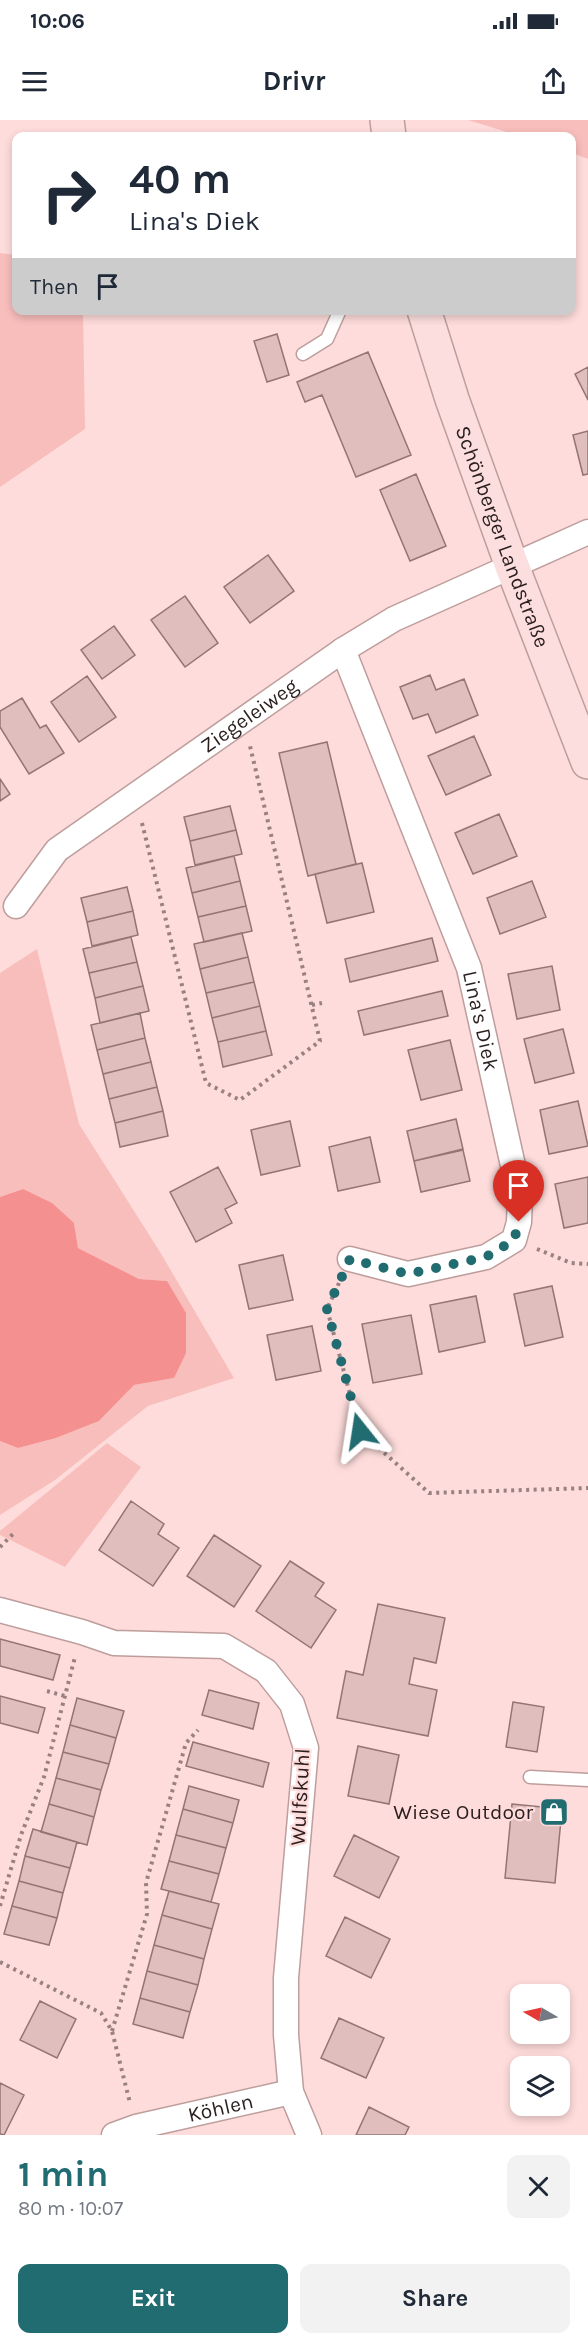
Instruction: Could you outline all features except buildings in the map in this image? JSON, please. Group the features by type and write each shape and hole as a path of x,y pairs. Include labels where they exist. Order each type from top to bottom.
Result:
{"main road":[{"name":"Schönberger Landstraße","path":"426,315 452,399 512,566 588,762"}],"street":[{"name":"Ziegeleiweg","path":"16,906 57,850 343,650 394,619 588,532"},
{"name":"Lina's Diek","path":"343,650 469,968 520,1197 519,1222 514,1240"},
{"path":"350,1259 408,1274 486,1257 514,1240"},
{"name":"Wulfskuhl","path":"0,1610 114,1643 224,1646 266,1671 292,1704 306,1748 286,1978 286,2035 291,2092 309,2135"},
{"name":"Köhlen","path":"125,2131 291,2092"}],"lane":[{"path":"303,354 327,339 338,315"},
{"path":"530,1777 588,1780"}],"path":[{"path":"129,798 142,824 206,1083 240,1100 320,1041 252,749 237,724"},
{"path":"312,1005 322,1003"},
{"path":"514,1240 571,1263 588,1264"},
{"path":"350,1259 327,1309 360,1431 429,1493 588,1488"},
{"path":"0,1547 13,1534"},
{"path":"0,1906 21,1835 44,1777 82,1632"},
{"path":"47,1691 65,1696"},
{"path":"112,2031 147,1914 146,1883 149,1872 186,1743 198,1730"},
{"path":"0,1962 101,2013 112,2031 125,2131"}],"shaded area":[{"path":"468,120 588,120 588,159 576,154 576,132 507,132"},
{"path":"0,253 12,254 12,315 83,315 85,429 0,487"},
{"path":"37,949 79,1124 160,1252 234,1378 148,1406 55,1480 0,1515 0,1441 18,1448 56,1438 99,1421 134,1385 174,1378 167,1281 139,1279 78,1248 74,1223 23,1189 0,1197 0,973"},
{"path":"23,1189 52,1203 74,1223 78,1248 139,1279 167,1281 186,1313 186,1353 174,1378 134,1385 99,1421 56,1438 18,1448 0,1441 0,1197"},
{"path":"107,1443 141,1467 65,1567 0,1535 0,1531"}],"place":[{"name":"Wiese Outdoor","path":"554,1812"}],"route":[{"path":"360,1431 327,1309 350,1259 408,1274 486,1257 514,1240 519,1222"}]}
